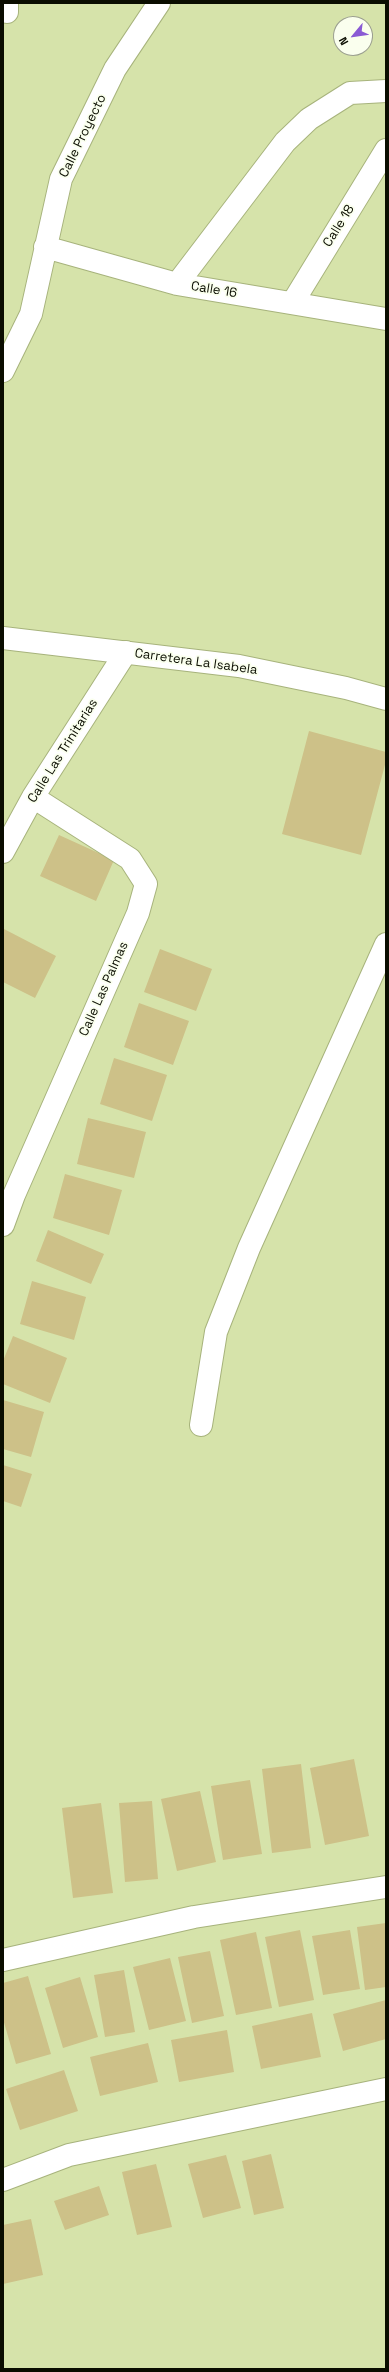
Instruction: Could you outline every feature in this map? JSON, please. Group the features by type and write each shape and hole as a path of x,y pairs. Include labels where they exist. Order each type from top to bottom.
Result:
{"street":[{"name":"Calle Proyecto","path":"3,371 31,314 61,178 115,69 159,3"},
{"path":"177,284 290,137 309,119 350,93 386,91"},
{"name":"Calle 18","path":"293,302 386,150"},
{"name":"Calle 16","path":"45,248 177,284 293,302 386,319"},
{"name":"Carretera La Isabela","path":"3,638 239,666 346,688 386,699"},
{"name":"Calle Las Trinitarias","path":"3,852 34,797 126,652"},
{"name":"Calle Las Palmas","path":"3,1225 14,1195 138,913 146,884 130,859 34,797"},
{"path":"201,1425 216,1332 246,1255 386,944"},
{"path":"3,1960 194,1917 386,1887"},
{"path":"3,2180 69,2155 386,2089"}],"building":[{"path":"309,731 386,752 386,761 361,855 282,834"},
{"path":"59,835 114,860 96,901 40,876"},
{"path":"4,929 56,956 35,998 3,982"},
{"path":"160,949 212,969 196,1011 144,992"},
{"path":"139,1003 189,1021 173,1065 124,1047"},
{"path":"114,1058 167,1075 152,1121 100,1104"},
{"path":"88,1118 146,1132 134,1178 77,1164"},
{"path":"65,1174 122,1190 109,1235 53,1218"},
{"path":"48,1230 104,1254 91,1284 36,1261"},
{"path":"32,1281 86,1297 74,1340 20,1324"},
{"path":"13,1336 67,1358 50,1403 3,1384 3,1361"},
{"path":"3,1400 44,1412 31,1457 3,1449"},
{"path":"3,1465 32,1474 21,1507 3,1501"},
{"path":"354,1759 369,1836 325,1845 310,1768"},
{"path":"301,1764 311,1848 272,1853 262,1769"},
{"path":"250,1780 262,1854 223,1860 211,1786"},
{"path":"200,1791 216,1862 177,1871 161,1799"},
{"path":"152,1801 158,1879 125,1882 119,1803"},
{"path":"101,1803 113,1893 73,1898 62,1808"},
{"path":"386,1923 386,1987 365,1990 357,1927"},
{"path":"300,1930 314,2000 279,2007 265,1937"},
{"path":"350,1930 360,1989 323,1995 312,1936"},
{"path":"256,1932 272,2008 236,2015 220,1940"},
{"path":"210,1951 224,2016 192,2023 178,1957"},
{"path":"170,1958 186,2021 149,2030 133,1967"},
{"path":"124,1970 135,2032 105,2037 94,1975"},
{"path":"28,1976 51,2054 16,2064 3,2019 3,1983"},
{"path":"80,1977 98,2037 63,2048 45,1988"},
{"path":"386,2000 386,2039 343,2051 333,2014"},
{"path":"312,2013 321,2057 261,2069 252,2026"},
{"path":"227,2030 234,2072 179,2082 171,2040"},
{"path":"148,2043 158,2082 100,2096 90,2057"},
{"path":"64,2070 78,2111 20,2130 6,2089"},
{"path":"271,2154 284,2208 254,2215 242,2161"},
{"path":"226,2155 241,2208 203,2218 188,2164"},
{"path":"156,2164 172,2227 137,2235 122,2172"},
{"path":"99,2186 109,2215 65,2230 54,2201"},
{"path":"31,2219 43,2275 3,2284 3,2225"}]}
